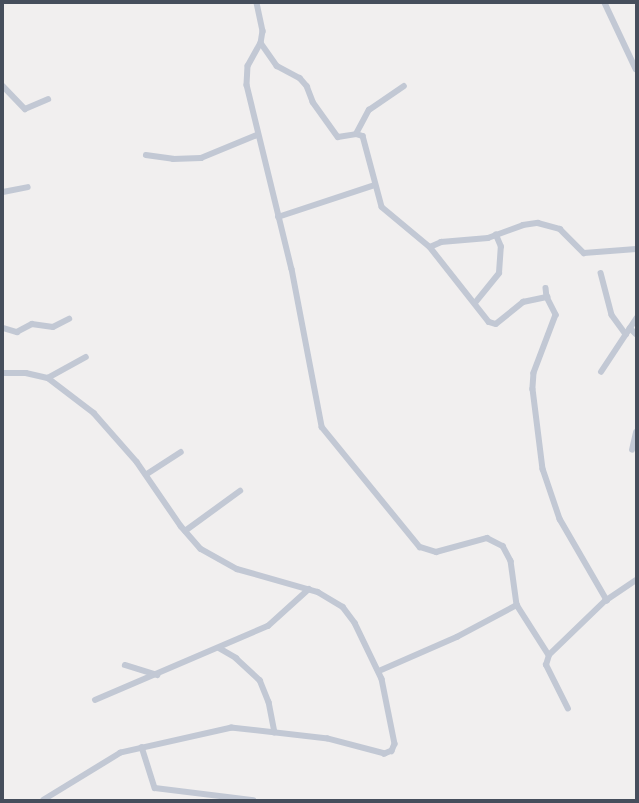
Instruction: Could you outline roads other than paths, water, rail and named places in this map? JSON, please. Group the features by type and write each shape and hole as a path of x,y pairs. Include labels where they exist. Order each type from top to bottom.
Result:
{"street":[{"path":"257,3 263,24 261,43 248,66 246,75 257,135 293,277 322,428 420,547 436,552 487,538 503,546 511,561 517,605 549,655"},
{"path":"605,3 636,70"},
{"path":"261,43 276,66 300,78 307,86 313,102 338,137 356,134 365,141 375,185 385,212 430,247 494,324 523,302 547,297"},
{"path":"3,86 25,110 48,99"},
{"path":"356,134 369,110 404,86"},
{"path":"146,155 173,159 201,158 257,135"},
{"path":"278,217 375,185"},
{"path":"3,192 28,188"},
{"path":"430,247 441,242 480,240 522,225 538,223 560,229 584,253 636,249"},
{"path":"475,303 500,273 501,247 496,235"},
{"path":"601,274 612,315 628,331 636,334"},
{"path":"546,288 547,297 556,315 537,366 533,389 543,469 564,527 606,600"},
{"path":"3,328 17,332 32,324 53,327 68,319"},
{"path":"600,372 636,319"},
{"path":"48,378 86,357"},
{"path":"3,373 26,373 48,378 94,413 147,474 185,531 201,550 230,566 309,589 332,599 350,615 379,671 393,731 394,746 390,753 328,739 232,728 142,747 108,760 44,800"},
{"path":"632,450 636,432"},
{"path":"147,474 181,452"},
{"path":"185,531 240,491"},
{"path":"568,709 546,665 549,655 606,600 636,580"},
{"path":"95,700 157,675 268,626 309,589"},
{"path":"379,671 457,637 517,605"},
{"path":"219,648 242,663 260,680 269,702 275,732"},
{"path":"125,665 157,675"},
{"path":"142,747 155,788 253,800"}]}
